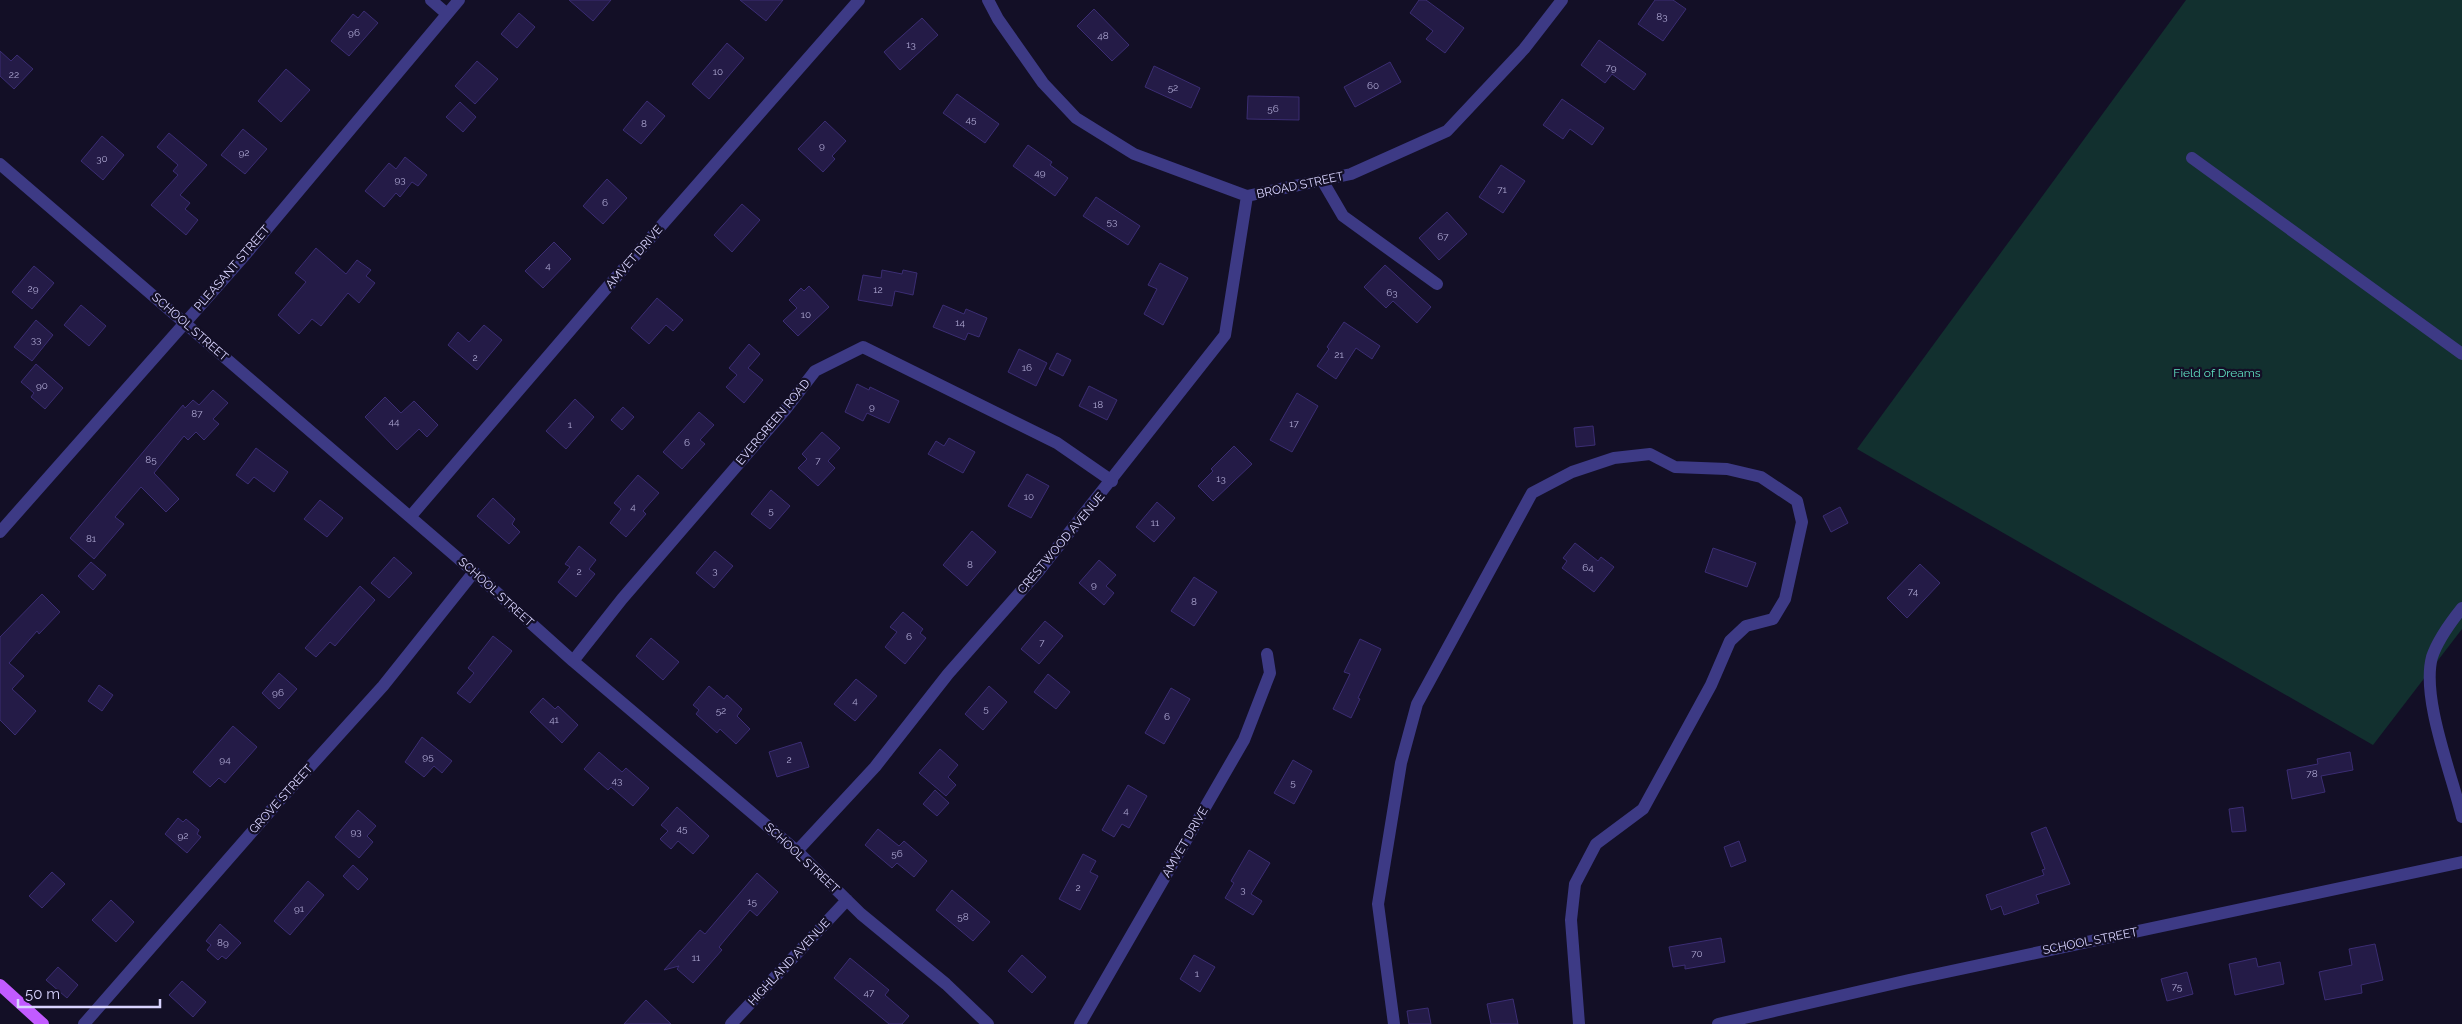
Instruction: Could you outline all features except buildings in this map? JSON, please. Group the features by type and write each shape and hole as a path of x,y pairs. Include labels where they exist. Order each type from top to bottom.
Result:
{"main road":[{"path":"0,986 43,1024"}],"street":[{"path":"431,0 447,14"},
{"name":"PLEASANT STREET","path":"0,532 245,255 459,0"},
{"name":"AMVET DRIVE","path":"410,517 604,291 859,0"},
{"name":"BROAD STREET","path":"988,0 998,19 1043,83 1076,118 1134,154 1247,196 1351,174 1447,130 1524,49 1562,0"},
{"path":"2192,158 2462,354"},
{"name":"SCHOOL STREET","path":"0,164 474,572 573,661 797,851 847,900 946,984 988,1024"},
{"path":"1322,180 1343,216 1437,284"},
{"name":"CRESTWOOD AVENUE","path":"797,851 874,766 948,674 1038,572 1112,481 1225,335 1247,196"},
{"name":"EVERGREEN ROAD","path":"573,661 622,599 785,410 815,371 863,347 1057,444 1112,481"},
{"path":"1394,1024 1378,904 1401,763 1417,704 1532,493 1572,472 1614,458 1650,454 1675,467 1727,470 1761,477 1797,501 1802,522 1785,599 1773,619 1746,626 1730,641 1711,685 1643,809 1596,844 1575,884 1570,920 1579,1024"},
{"name":"GROVE STREET","path":"84,1024 279,800 384,686 474,572"},
{"path":"2462,608 2444,632 2432,657 2430,679 2433,706 2462,817"},
{"name":"AMVET DRIVE","path":"1080,1024 1244,740 1270,673 1267,654"},
{"name":"SCHOOL STREET","path":"1718,1024 1890,984 2462,862"},
{"name":"HIGHLAND AVENUE","path":"732,1024 847,900"}],"green space":[{"name":"Field of Dreams","path":"2186,0 2462,0 2462,629 2373,745 1857,449"}]}
